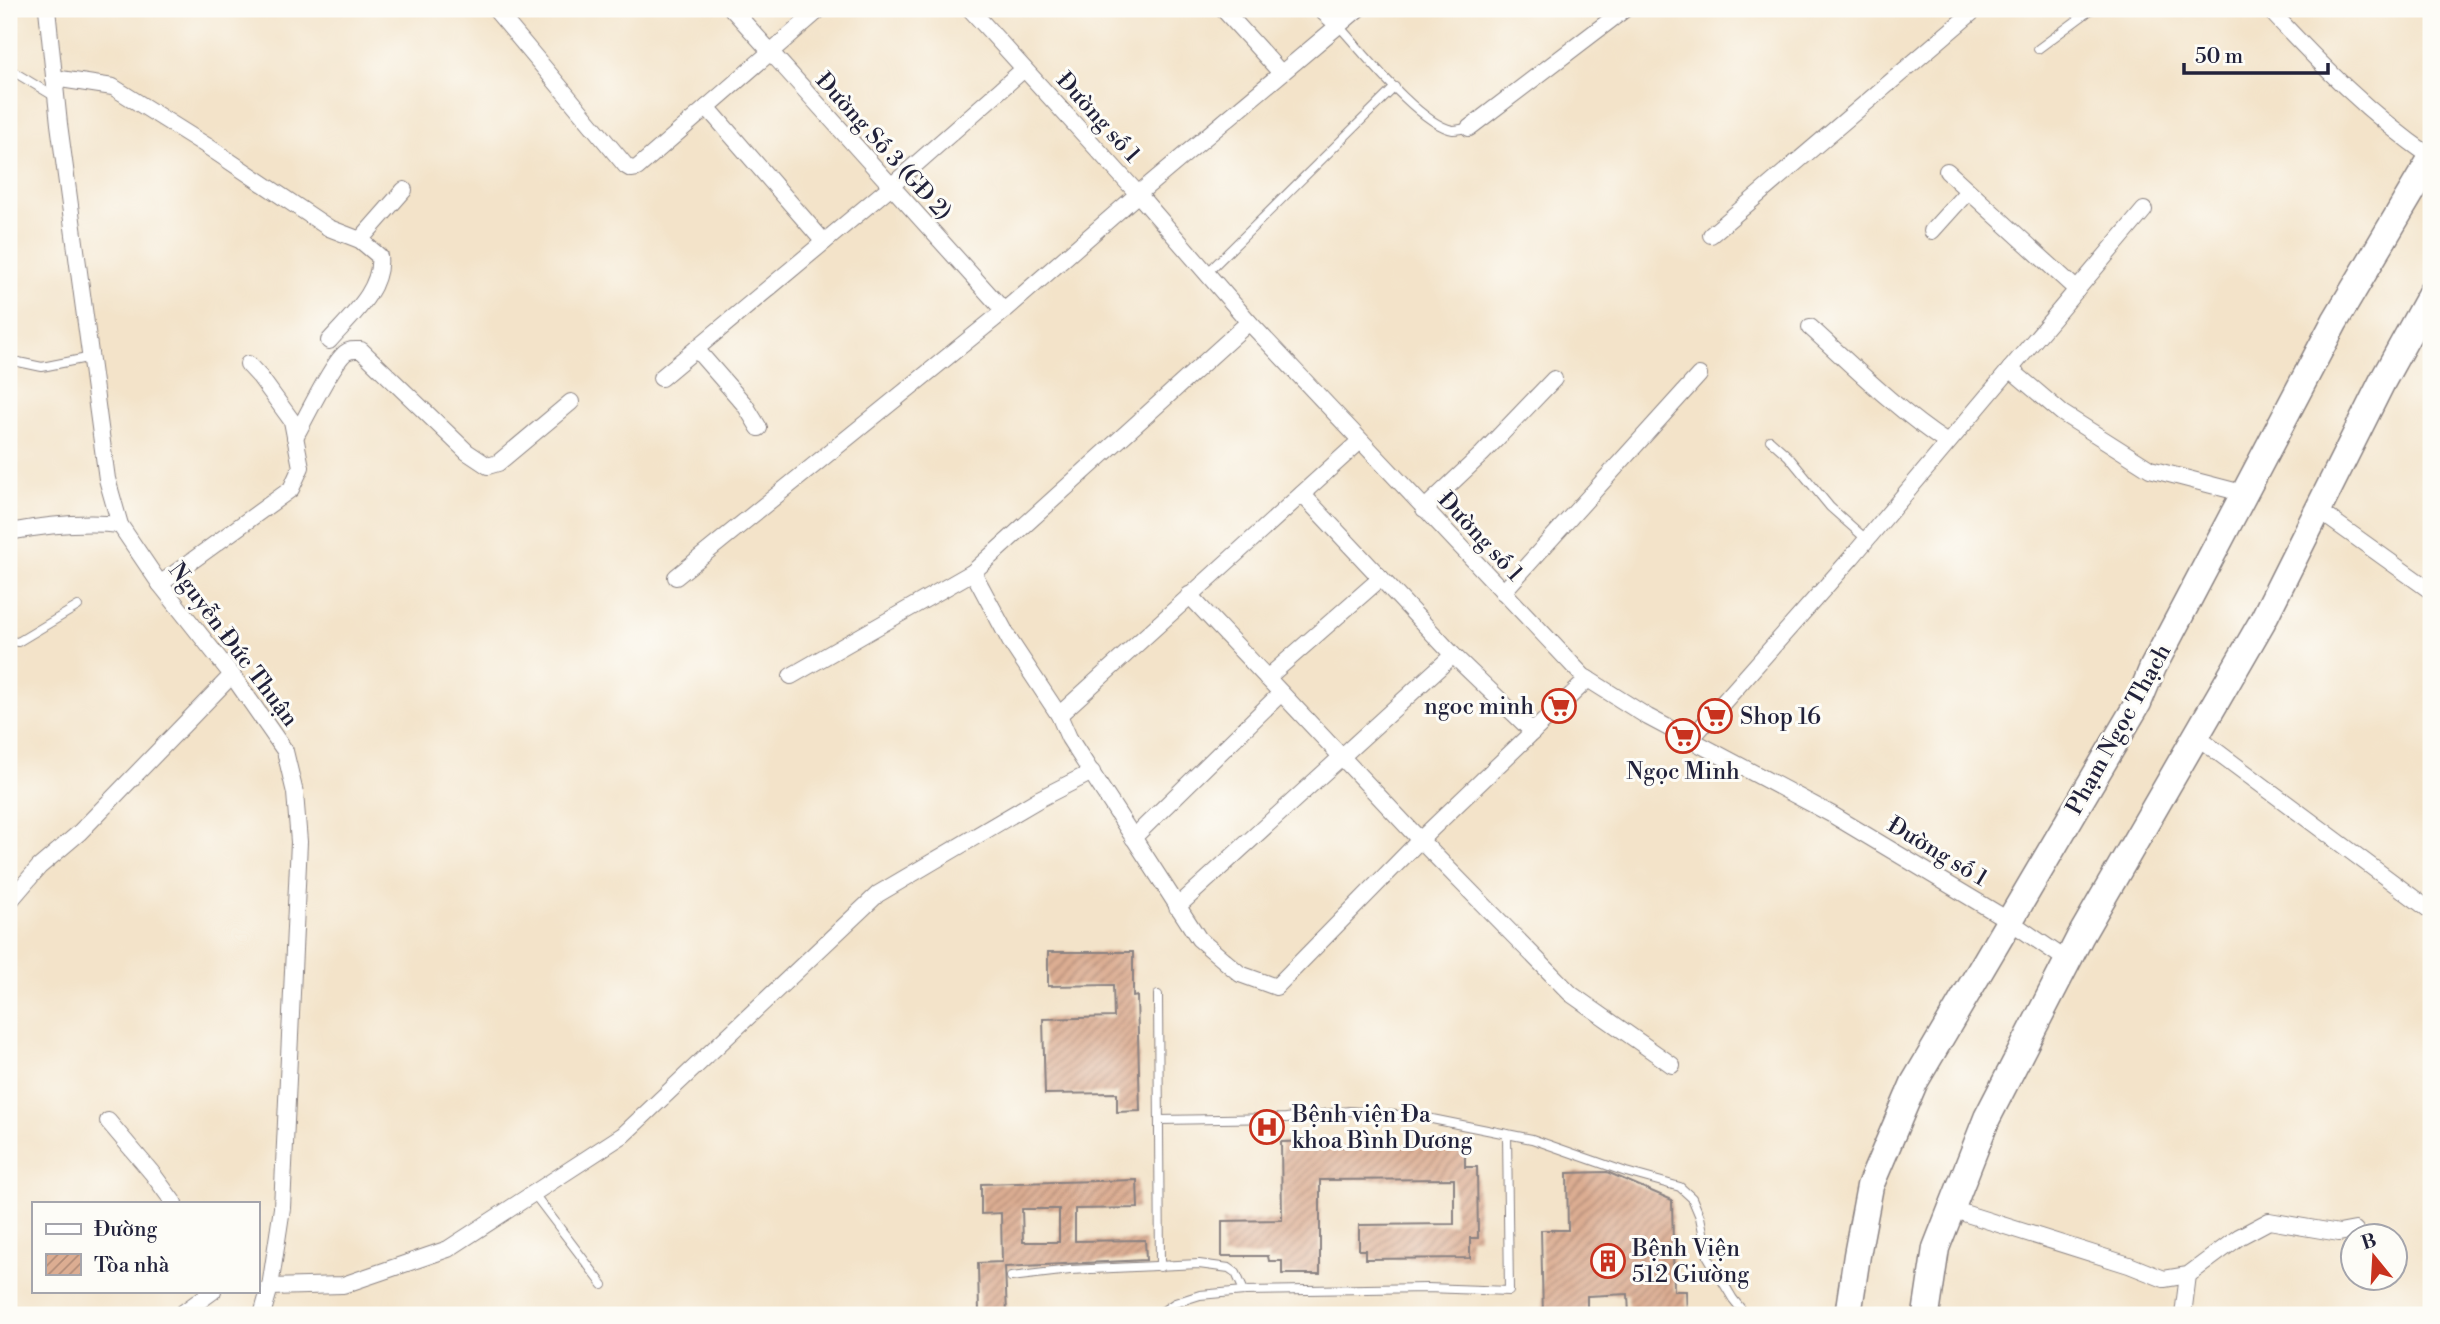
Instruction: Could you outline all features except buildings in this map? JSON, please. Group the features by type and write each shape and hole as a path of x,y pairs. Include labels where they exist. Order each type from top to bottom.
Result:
{"main road":[{"name":"Phạm Ngọc Thạch","path":"1848,1315 1870,1186 1914,1083 2138,703 2153,667 2335,321 2431,158"},
{"path":"1926,1315 1936,1248 1987,1118 2068,961 2262,622 2382,382 2430,296"}],"street":[{"name":"Nguyễn Đức Thuận","path":"47,9 107,480 121,525 160,584 232,676 285,751 295,793 299,842 282,1208 270,1287 262,1315"},
{"path":"495,9 631,169 637,168 820,9"},
{"name":"Đường Số 3 (GĐ 2)","path":"732,9 1004,311"},
{"name":"Đường số 1","path":"970,9 1138,194 1249,322 1588,680 1648,717 1830,814 2008,920 2068,961"},
{"path":"1223,9 1281,73"},
{"path":"1320,9 1329,20 1338,25"},
{"path":"676,578 1004,311 1358,9"},
{"path":"1469,128 1625,9"},
{"path":"1710,236 1976,9"},
{"path":"2269,9 2324,68 2390,128 2431,158"},
{"path":"661,378 890,187 1024,69"},
{"path":"54,78 113,88 207,146 329,228 359,240 379,256 380,266 374,287 329,341"},
{"path":"707,107 824,242"},
{"path":"1947,171 2077,290"},
{"path":"359,240 404,190"},
{"path":"1932,231 1968,191"},
{"path":"1691,738 1866,540 2144,210"},
{"path":"791,676 973,572 1249,322"},
{"path":"1810,327 1896,406 1947,443"},
{"path":"696,349 744,405 759,428"},
{"path":"295,437 333,370 344,354 351,350 361,350 467,452 488,466 498,463 571,402"},
{"path":"160,584 291,489 301,467 292,422 248,364"},
{"path":"2010,369 2062,414 2150,469 2246,494"},
{"path":"1503,592 1699,375"},
{"path":"1424,509 1482,454 1554,379"},
{"path":"1059,715 1360,441"},
{"path":"1301,494 1453,655 1533,732"},
{"path":"2318,510 2431,592"},
{"path":"9,532 93,522 121,525"},
{"path":"973,572 1010,641 1059,715 1069,738 1199,939 1240,974 1276,987 1420,840 1588,680"},
{"path":"1267,678 1381,578"},
{"path":"1189,595 1420,840 1571,994 1672,1065"},
{"path":"1177,907 1453,655"},
{"path":"9,902 39,867 79,833 232,676"},
{"path":"1133,838 1281,692"},
{"path":"2196,736 2431,911"},
{"path":"270,1287 343,1285 448,1249 623,1135 878,894 1039,799 1091,772"},
{"path":"108,1121 152,1172 173,1202"},
{"path":"1951,1209 2129,1265 2164,1279 2188,1275 2239,1237 2269,1221 2338,1233"},
{"path":"259,1263 275,1255"},
{"path":"2183,1315 2188,1275"},
{"path":"180,1315 212,1292"}],"lane":[{"path":"2038,50 2092,9"},
{"path":"1338,25 1419,112 1441,126 1454,130 1469,128"},
{"path":"9,69 57,98"},
{"path":"1207,273 1395,87"},
{"path":"9,360 42,368 92,357"},
{"path":"1770,440 1788,456 1830,506 1866,540"},
{"path":"9,641 18,642 78,606"},
{"path":"1158,995 1160,1267"},
{"path":"1160,1120 1286,1118 1349,1111 1422,1117 1532,1139 1626,1172 1680,1187 1692,1198 1700,1217 1709,1257 1732,1299 1746,1315"},
{"path":"1157,1315 1175,1303 1200,1295 1244,1291 1427,1288 1509,1292 1507,1134"},
{"path":"534,1194 603,1285"},
{"path":"1011,1277 1070,1270 1199,1264 1229,1268 1236,1273 1244,1291"}],"place":[{"name":"ngoc minh","path":"1559,706"},
{"name":"Shop 16","path":"1715,716"},
{"name":"Ngọc Minh","path":"1683,736"},
{"name":"Bệnh viện Đa khoa Bình Dương","path":"1267,1127"},
{"name":"Bệnh Viện 512 Giường","path":"1608,1261"}]}
